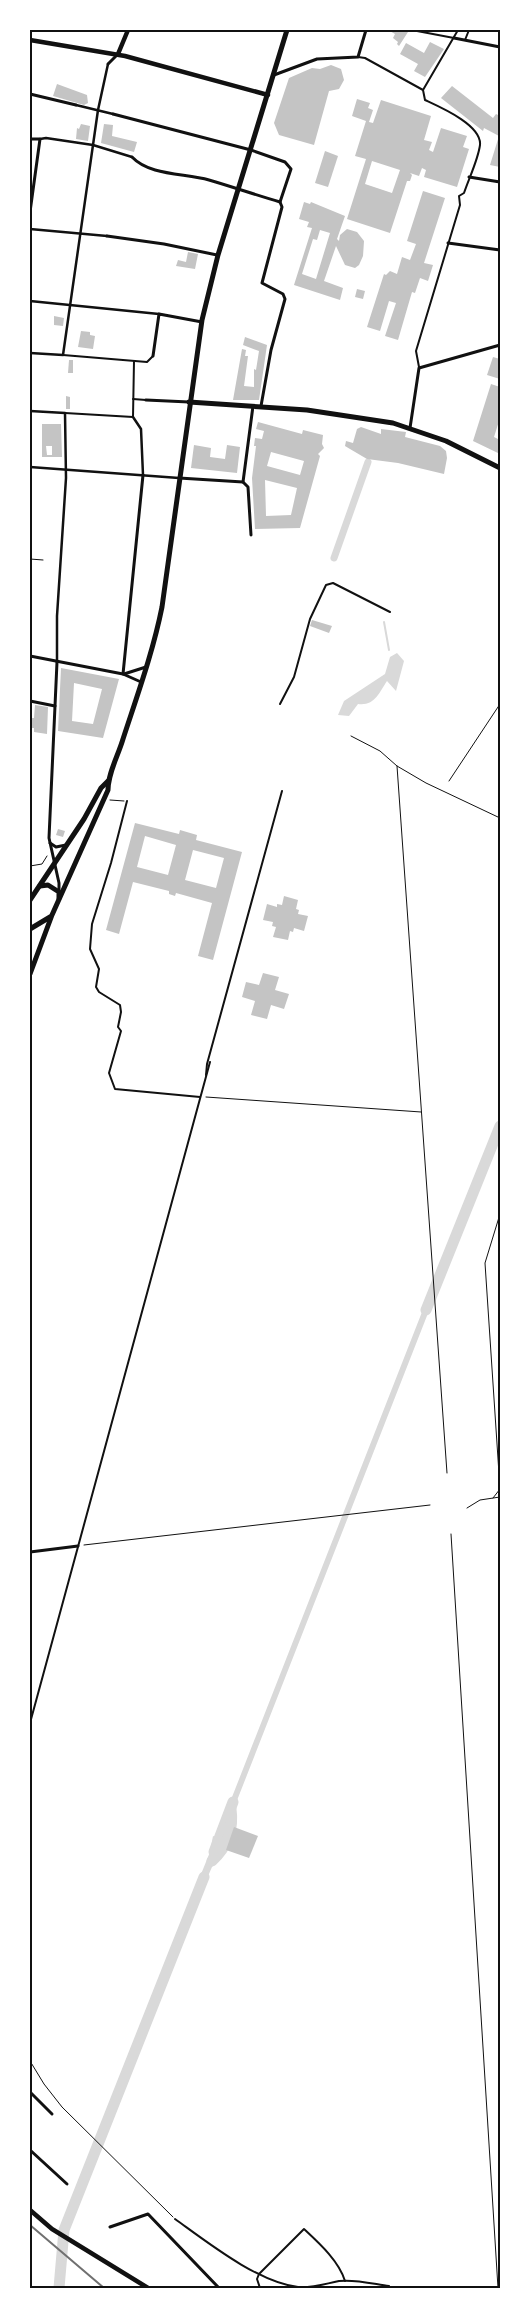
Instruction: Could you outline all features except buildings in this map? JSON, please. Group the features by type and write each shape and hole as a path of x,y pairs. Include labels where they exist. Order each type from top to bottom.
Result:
{"main road":[{"path":"30,974 52,915 106,795 108,781 146,667 162,607 189,402 202,322 218,256 287,30"},
{"path":"189,402 261,406 337,414 410,428 446,441 500,468"},
{"path":"30,900 55,864 101,788 108,781"},
{"path":"40,886 48,885 59,892 58,901"},
{"path":"30,930 44,923 52,915"}],"street":[{"path":"30,353 64,356 79,234 98,110 108,64 118,54 128,30"},
{"path":"274,75 317,59 358,57 366,30"},
{"path":"454,38 465,40 469,43 500,46"},
{"path":"30,40 118,54 268,95"},
{"path":"30,94 251,150 286,162 292,169 280,202 282,206 262,284 283,294 286,299 271,350 261,406"},
{"path":"30,139 46,138 93,145 132,157 138,163 156,169 208,180 280,202"},
{"path":"30,212 40,139"},
{"path":"469,177 500,182"},
{"path":"30,229 107,236 164,244 218,256"},
{"path":"448,243 500,250"},
{"path":"30,300 158,314 202,322"},
{"path":"153,356 158,314"},
{"path":"410,428 419,368 500,346"},
{"path":"146,400 189,402"},
{"path":"243,482 253,406"},
{"path":"30,411 65,413 66,471 57,616 57,662 49,838 59,892"},
{"path":"123,674 143,475 141,430 133,417"},
{"path":"30,467 243,482 248,487 250,535"},
{"path":"30,656 123,674 141,682"},
{"path":"123,674 146,667"},
{"path":"30,701 55,706"},
{"path":"50,843 56,847 67,845"},
{"path":"30,1552 78,1546"},
{"path":"30,2092 52,2114"},
{"path":"30,2150 67,2184"},
{"path":"30,2210 52,2229 148,2288"},
{"path":"110,2226 148,2214 219,2288"}],"lane":[{"path":"423,90 458,30"},
{"path":"465,40 469,30"},
{"path":"417,31 454,38"},
{"path":"358,57 365,58 423,90 426,100 447,109 479,137 480,146 464,193 459,196 460,205 416,351 419,368"},
{"path":"64,356 147,362 153,356"},
{"path":"65,413 133,417 134,361"},
{"path":"133,399 146,400"},
{"path":"280,704 294,676 310,619 326,585 333,583 390,612"},
{"path":"30,1723 282,791"},
{"path":"127,801 111,863 92,924 90,949 98,969 96,987 99,992 120,1005 121,1012 118,1026 121,1031 109,1073 115,1089 200,1097"},
{"path":"175,2219 258,2274 274,2281 297,2287 319,2288 345,2281 389,2286"},
{"path":"260,2288 257,2279 258,2274 304,2229 322,2247 343,2274 345,2281"}],"path":[{"path":"30,559 43,560"},
{"path":"448,781 500,704"},
{"path":"351,736 380,751 397,766 426,783 500,818"},
{"path":"397,766 447,1473"},
{"path":"108,799 127,801"},
{"path":"30,866 42,864"},
{"path":"200,1097 422,1112"},
{"path":"493,1498 500,1489 485,1263 500,1214"},
{"path":"467,1508 480,1500 500,1498"},
{"path":"78,1546 430,1506"},
{"path":"451,1534 498,2288"},
{"path":"30,2061 44,2084 62,2107 175,2219"}],"shaded area":[{"path":"397,653 404,661 396,691 387,681 373,701 358,704 349,716 338,715 344,701 385,674 390,657"},
{"path":"431,1289 432,1303 236,1803 234,1816 225,1815"},
{"path":"213,1836 224,1841 221,1849 225,1853 212,1867 201,1892 195,1889 210,1852"}],"waterway":[{"path":"334,558 368,462"},
{"path":"384,622 389,650"},
{"path":"426,1310 500,1126"},
{"path":"214,1852 233,1802"},
{"path":"212,1861 222,1850 228,1838 232,1817 231,1809"},
{"path":"59,2288 64,2230 204,1877"}],"railway":[{"path":"30,2225 104,2288"}]}
